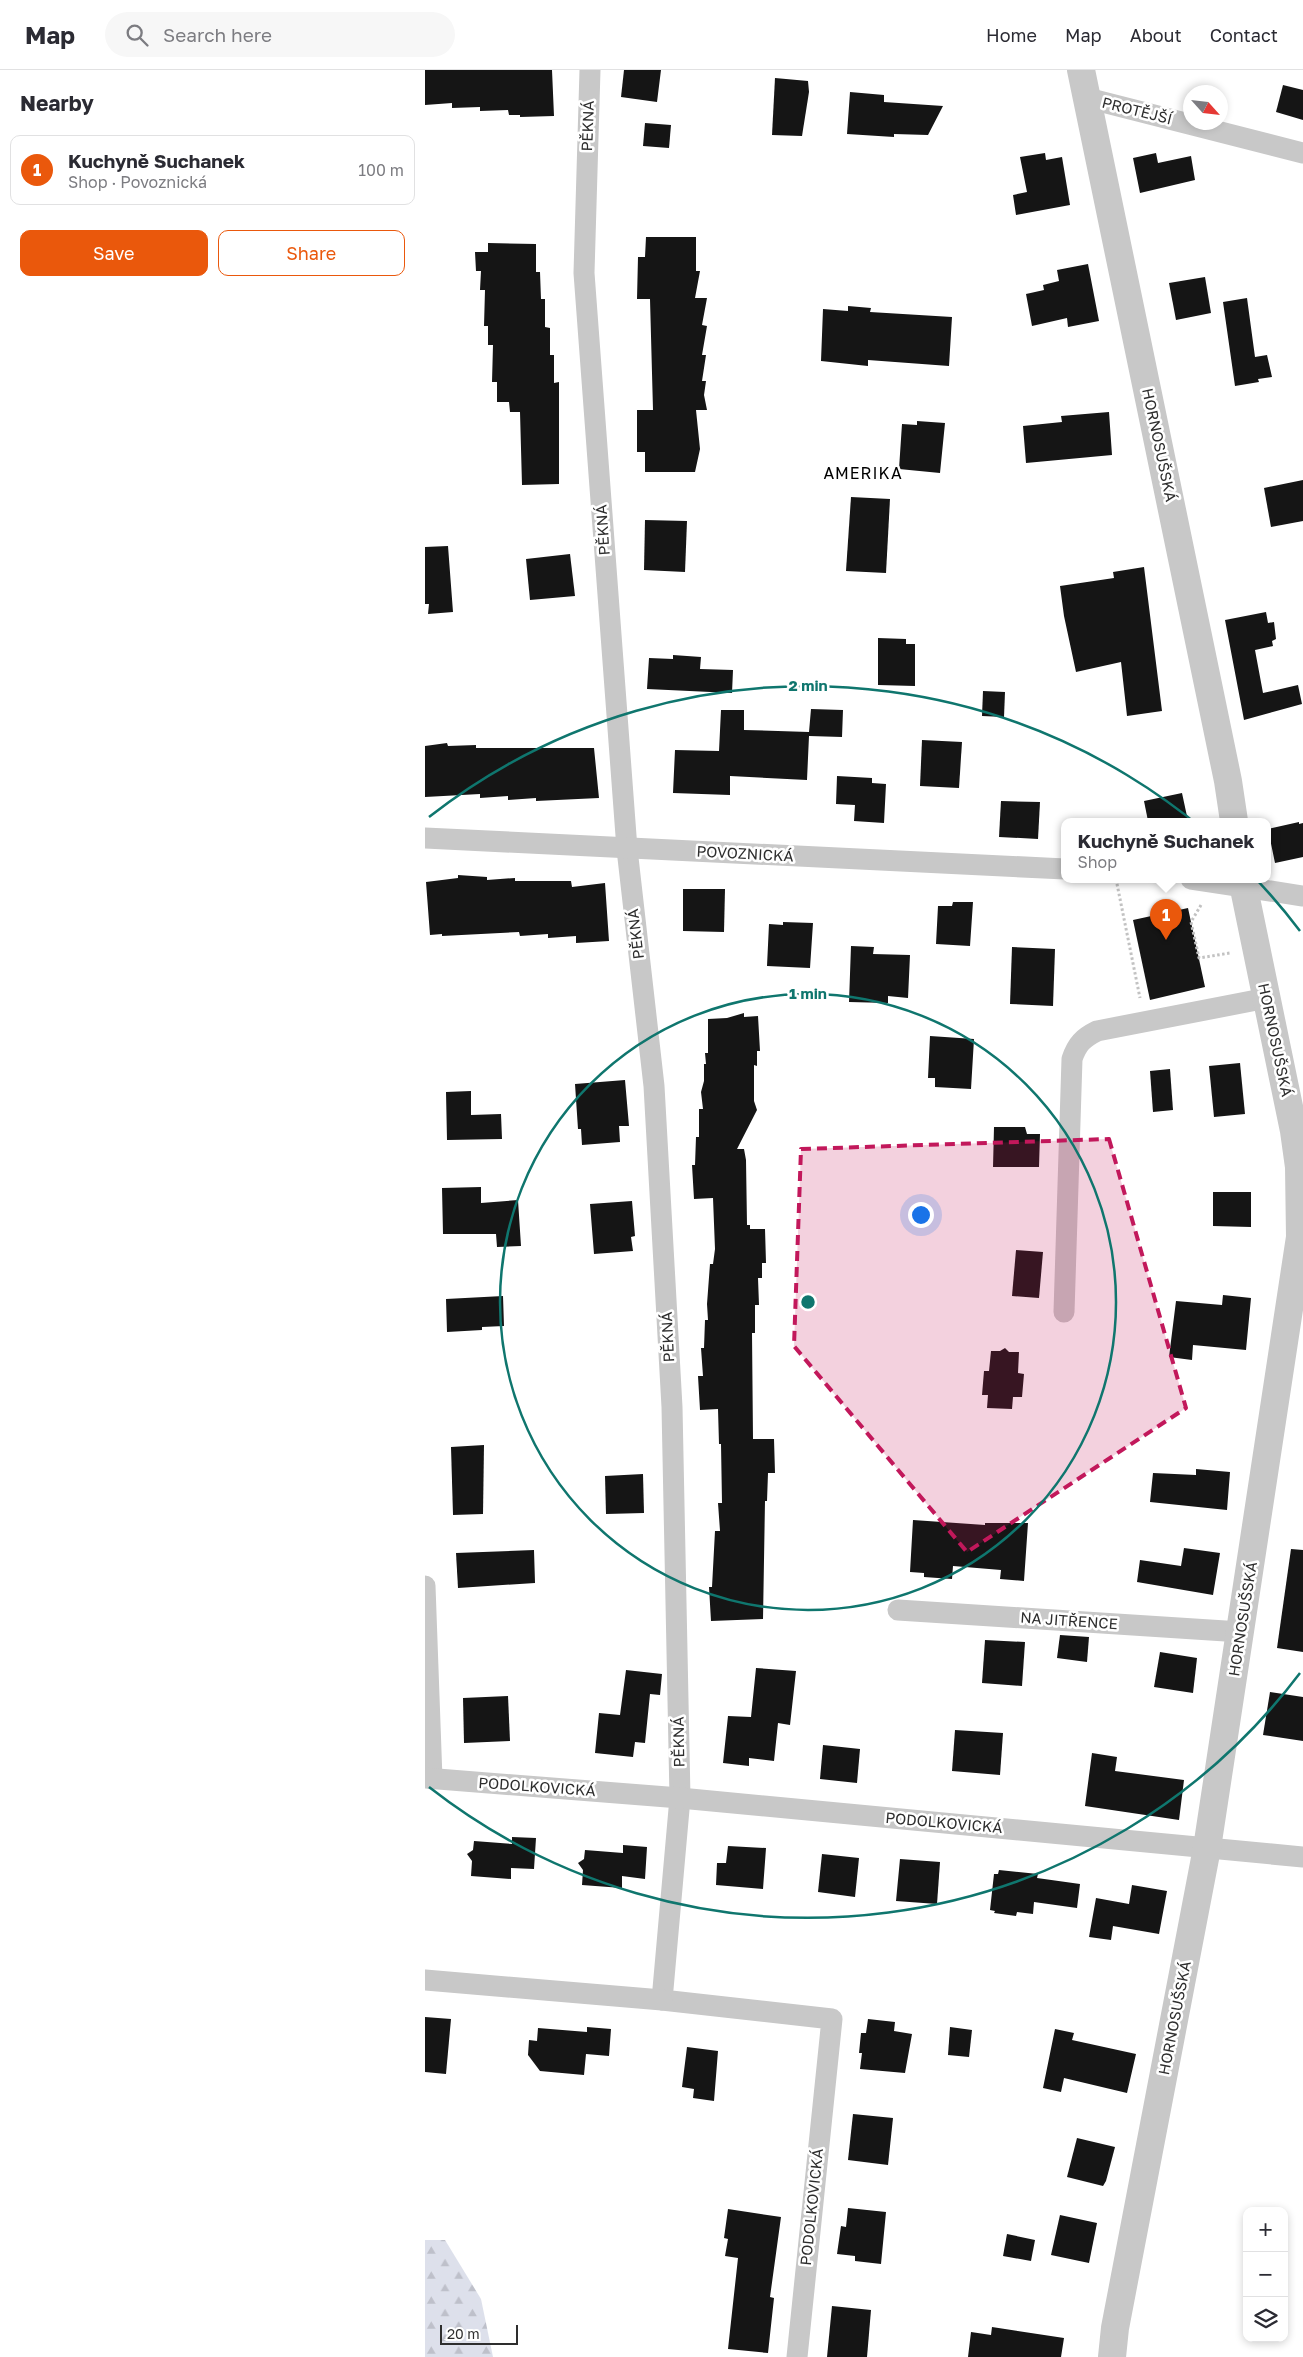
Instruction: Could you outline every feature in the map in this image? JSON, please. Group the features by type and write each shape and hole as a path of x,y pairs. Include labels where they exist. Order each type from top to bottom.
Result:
{"street":[{"name":"PĚKNÁ","path":"589,70 583,273 627,849 654,1096 671,1407 680,1798"},
{"name":"HORNOSUŠSKÁ","path":"1081,70 1228,781 1234,818"},
{"name":"PROTĚJŠÍ","path":"1087,98 1303,154"},
{"name":"POVOZNICKÁ","path":"425,838 627,849 1061,868"},
{"name":"HORNOSUŠSKÁ","path":"1112,2357 1122,2290 1207,1848 1300,1237 1299,1131 1267,998 1243,883"},
{"path":"1243,883 1303,896"},
{"path":"1065,1312 1072,1059 1076,1048 1084,1038 1097,1031 1267,998"},
{"path":"425,1586 429,1778"},
{"name":"NA JITŘENCE","path":"898,1610 1241,1632"},
{"name":"PODOLKOVICKÁ","path":"429,1778 680,1798 1303,1857"},
{"path":"662,2000 680,1798"},
{"name":"PODOLKOVICKÁ","path":"425,1980 662,2000 832,2019 797,2357"}],"path":[{"path":"1117,883 1145,1022"},
{"path":"1213,883 1191,922 1199,958 1257,949"}],"highlighted area":[{"path":"1109,1139 1186,1408 967,1552 794,1346 801,1149"}],"green space":[{"path":"425,2240 445,2240 481,2299 493,2357 425,2357"}],"building":[{"path":"425,70 552,70 554,116 520,117 520,115 509,115 508,110 480,111 480,107 452,108 452,103 425,105"},
{"path":"624,70 661,70 657,102 621,97"},
{"path":"775,78 808,81 809,92 802,136 772,135"},
{"path":"1283,85 1303,90 1303,120 1276,112"},
{"path":"850,92 884,95 884,102 943,106 928,135 894,134 894,137 847,134"},
{"path":"645,123 671,125 669,148 643,146"},
{"path":"1045,153 1046,160 1062,157 1070,205 1016,215 1013,195 1027,192 1020,157"},
{"path":"1156,153 1158,163 1191,156 1195,180 1140,193 1133,158"},
{"path":"646,237 696,237 696,271 700,271 695,298 707,298 702,325 707,326 702,355 706,355 702,381 706,381 704,395 707,410 696,410 700,449 695,472 645,472 645,452 637,452 637,410 653,410 650,299 637,299 638,257 645,257"},
{"path":"488,243 536,244 536,272 540,272 541,299 545,299 545,327 550,328 550,355 554,355 554,383 559,382 559,484 522,485 520,412 510,412 509,402 497,402 497,382 492,382 493,345 488,345 488,326 484,326 485,290 480,290 481,271 476,271 475,252 488,252"},
{"path":"1088,264 1099,321 1068,327 1067,318 1032,326 1026,294 1044,290 1043,285 1059,281 1057,270"},
{"path":"1205,277 1211,313 1176,320 1169,283"},
{"path":"1247,298 1255,357 1267,355 1272,377 1258,379 1259,382 1235,386 1223,302"},
{"path":"848,306 871,308 870,312 952,317 949,366 868,360 868,366 821,361 823,309 848,311"},
{"path":"1109,412 1112,455 1026,463 1023,426 1062,422 1061,416"},
{"path":"917,421 945,423 940,473 899,469 902,424 917,425"},
{"path":"1303,480 1303,521 1271,527 1264,488"},
{"path":"851,497 890,499 886,573 846,571"},
{"path":"645,520 687,521 685,572 644,570"},
{"path":"448,546 453,612 428,614 429,604 425,604 425,547"},
{"path":"570,554 575,596 530,600 526,559"},
{"path":"1144,567 1162,711 1127,716 1121,662 1076,672 1064,616 1060,586 1114,578 1113,572"},
{"path":"1266,612 1268,623 1274,622 1276,639 1272,641 1273,646 1255,650 1263,693 1298,685 1302,704 1244,720 1225,620"},
{"path":"878,638 906,639 906,644 915,644 915,686 878,685"},
{"path":"673,655 701,657 700,669 733,670 732,693 647,689 649,658 673,659"},
{"path":"983,691 1005,692 1004,717 982,716"},
{"path":"811,709 843,710 842,737 809,736 807,780 730,776 730,795 673,793 675,750 719,751 721,710 744,710 744,730 809,732"},
{"path":"922,740 962,742 959,788 920,786"},
{"path":"447,743 448,746 476,745 476,748 594,748 599,798 536,801 536,798 508,800 508,796 480,798 480,794 425,797 425,746"},
{"path":"837,776 872,778 872,783 886,784 884,823 854,821 855,805 836,804"},
{"path":"1182,793 1187,818 1147,818 1144,801"},
{"path":"1001,801 1040,802 1038,839 999,837"},
{"path":"1299,822 1299,824 1303,823 1303,857 1275,863 1271,844 1271,828"},
{"path":"458,875 487,877 487,880 515,878 515,881 571,881 572,887 605,883 609,941 576,943 576,936 548,938 548,934 520,936 519,932 430,935 426,882 458,878"},
{"path":"683,889 725,889 724,932 683,931"},
{"path":"953,902 973,902 970,946 936,944 938,906 952,906"},
{"path":"1188,908 1205,987 1150,1000 1133,920"},
{"path":"783,922 813,923 810,968 767,966 769,924 783,925"},
{"path":"851,946 874,947 873,954 910,955 908,998 888,996 888,1003 849,1002"},
{"path":"1012,947 1055,949 1053,1006 1010,1004"},
{"path":"744,1013 744,1017 758,1016 760,1051 757,1051 757,1066 754,1065 754,1101 757,1110 737,1149 744,1149 746,1160 747,1225 750,1225 750,1229 765,1229 766,1263 762,1263 762,1278 758,1278 759,1305 755,1305 755,1333 752,1333 753,1439 774,1439 775,1473 768,1473 767,1501 765,1501 763,1619 711,1621 709,1587 712,1587 715,1531 720,1531 718,1503 722,1503 721,1444 719,1444 718,1409 700,1410 698,1376 703,1376 701,1348 704,1348 705,1320 708,1320 707,1304 710,1264 713,1264 715,1249 713,1198 694,1199 692,1165 695,1165 696,1137 699,1137 699,1109 703,1109 701,1092 704,1081 704,1064 706,1064 705,1053 708,1053 708,1019 727,1018"},
{"path":"930,1036 974,1039 971,1089 935,1087 935,1078 928,1078"},
{"path":"1240,1063 1245,1114 1214,1117 1209,1066"},
{"path":"1170,1069 1173,1110 1153,1112 1150,1071"},
{"path":"625,1080 629,1126 619,1126 620,1142 582,1145 581,1129 578,1129 575,1084"},
{"path":"471,1091 471,1115 501,1114 502,1139 447,1140 446,1092"},
{"path":"994,1127 1025,1127 1027,1134 1040,1134 1039,1167 993,1167"},
{"path":"481,1187 481,1203 518,1200 521,1246 497,1247 496,1234 443,1234 442,1188"},
{"path":"1213,1192 1251,1192 1251,1227 1213,1226"},
{"path":"632,1201 635,1236 631,1237 633,1251 594,1254 590,1204"},
{"path":"1016,1250 1043,1252 1039,1298 1012,1296"},
{"path":"1223,1295 1251,1298 1246,1350 1193,1345 1192,1360 1169,1357 1176,1301 1222,1305"},
{"path":"503,1296 504,1326 482,1327 482,1330 447,1332 446,1299"},
{"path":"1005,1348 1009,1352 1019,1352 1018,1373 1024,1374 1022,1397 1013,1397 1012,1409 987,1408 988,1395 982,1395 984,1371 989,1371 991,1351 1000,1351"},
{"path":"484,1445 483,1514 453,1515 451,1447"},
{"path":"1196,1469 1230,1472 1227,1510 1150,1502 1153,1473 1196,1475"},
{"path":"643,1474 644,1513 606,1514 605,1476"},
{"path":"913,1520 985,1525 985,1523 1028,1523 1024,1581 1000,1579 1001,1570 953,1566 952,1579 924,1577 924,1573 910,1572"},
{"path":"1184,1548 1220,1553 1213,1595 1137,1582 1140,1560 1181,1566"},
{"path":"1291,1549 1303,1550 1303,1652 1277,1648"},
{"path":"534,1550 535,1583 458,1588 456,1553"},
{"path":"1060,1635 1089,1637 1087,1662 1057,1658"},
{"path":"985,1640 1025,1642 1022,1686 982,1683"},
{"path":"1160,1652 1197,1658 1193,1693 1154,1687"},
{"path":"756,1668 796,1671 790,1725 778,1723 774,1761 749,1758 749,1766 723,1763 728,1716 751,1717"},
{"path":"626,1670 662,1674 660,1695 650,1694 645,1743 635,1742 633,1757 595,1753 599,1713 620,1715"},
{"path":"1270,1692 1303,1697 1303,1741 1263,1735"},
{"path":"508,1696 510,1741 464,1743 463,1698"},
{"path":"955,1730 1003,1733 1000,1775 952,1771"},
{"path":"823,1745 860,1749 857,1783 820,1779"},
{"path":"1092,1753 1117,1757 1115,1771 1184,1780 1179,1820 1085,1806"},
{"path":"512,1837 536,1838 534,1869 511,1868 511,1879 471,1876 472,1861 467,1854 473,1850 474,1841 512,1844"},
{"path":"623,1845 647,1847 645,1879 622,1876 622,1888 582,1885 583,1870 578,1863 584,1859 585,1850 623,1853"},
{"path":"728,1846 766,1848 763,1889 716,1885 717,1863 726,1863"},
{"path":"822,1854 859,1858 855,1897 818,1892"},
{"path":"900,1859 940,1862 937,1904 896,1901"},
{"path":"999,1870 1038,1874 1037,1878 1080,1884 1077,1908 1034,1902 1033,1914 1017,1912 1016,1916 994,1913 995,1911 990,1910 994,1874 998,1874"},
{"path":"1132,1885 1167,1891 1159,1934 1113,1926 1111,1940 1089,1937 1096,1898 1129,1904"},
{"path":"425,2017 451,2019 446,2074 425,2072"},
{"path":"868,2019 895,2022 894,2031 912,2034 905,2073 860,2069 862,2053 859,2053 861,2033 866,2033"},
{"path":"587,2027 611,2029 609,2056 586,2054 584,2075 540,2071 528,2055 529,2040 537,2041 538,2028 587,2032"},
{"path":"950,2027 972,2030 969,2057 948,2055"},
{"path":"1055,2029 1074,2033 1072,2040 1136,2054 1127,2093 1064,2078 1061,2092 1043,2088"},
{"path":"687,2047 718,2051 714,2101 693,2098 694,2089 682,2087"},
{"path":"853,2114 893,2118 888,2165 848,2160"},
{"path":"1077,2138 1115,2147 1103,2186 1067,2177"},
{"path":"848,2208 886,2212 881,2264 855,2261 855,2256 837,2254 841,2226 846,2227"},
{"path":"728,2209 781,2217 770,2297 774,2298 768,2353 728,2349 738,2258 725,2256 728,2239 724,2238"},
{"path":"1060,2215 1097,2223 1089,2263 1051,2255"},
{"path":"1007,2234 1035,2240 1031,2261 1003,2256"},
{"path":"832,2306 871,2310 867,2357 827,2357"},
{"path":"992,2327 1064,2338 1061,2357 968,2357 971,2332 991,2335"}],"place":[{"name":"Kuchyně Suchanek","path":"1166,940"}],"district":[{"name":"AMERIKA","path":"863,473"}]}
